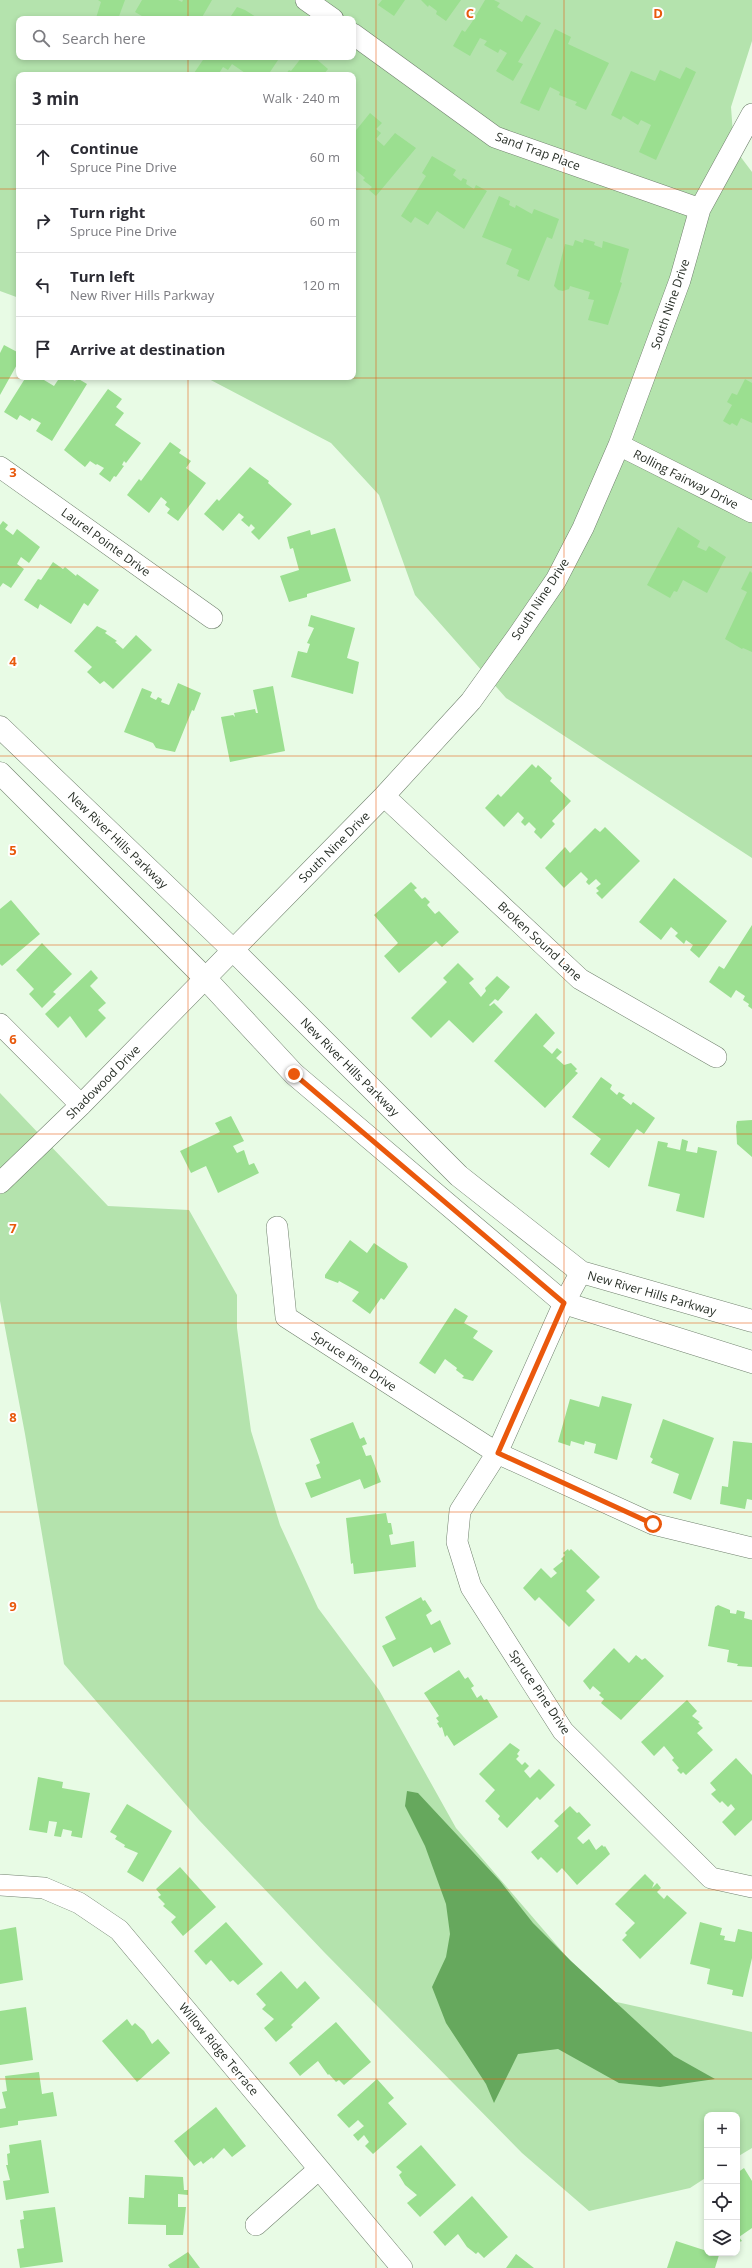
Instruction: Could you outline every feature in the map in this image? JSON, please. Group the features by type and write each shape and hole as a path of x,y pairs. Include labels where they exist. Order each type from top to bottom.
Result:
{"street":[{"path":"306,0 328,16"},
{"name":"Sand Trap Place","path":"356,36 495,137 700,209"},
{"name":"South Nine Drive","path":"205,978 384,796 471,701 556,580 583,528 619,445 680,280 700,209 752,114"},
{"name":"Rolling Fairway Drive","path":"619,445 752,512"},
{"name":"Laurel Pointe Drive","path":"0,466 212,618"},
{"name":"New River Hills Parkway","path":"0,727 233,950 459,1176 581,1272 752,1321"},
{"path":"0,773 205,978 294,1074 564,1303 752,1362"},
{"name":"Broken Sound Lane","path":"384,796 580,979 716,1057"},
{"name":"Shadowood Drive","path":"0,1183 81,1105 205,978"},
{"path":"0,1024 81,1105"},
{"name":"Spruce Pine Drive","path":"277,1227 286,1317 498,1453 653,1524 752,1548"},
{"name":"Spruce Pine Drive","path":"581,1272 564,1303 498,1453 460,1511 457,1542 471,1587 563,1730 711,1878 752,1887"},
{"name":"Willow Ridge Terrace","path":"0,1885 44,1888 79,1903 119,1930 402,2268"},
{"path":"256,2224 319,2169"}],"shaded area":[{"path":"0,0 752,0 752,41 731,107 734,148 752,172 752,858 506,698 415,595 379,495 331,443 211,380 356,380 356,72 16,72 16,297 0,291"},
{"path":"0,1093 108,1206 189,1210 237,1295 237,1328 251,1431 280,1525 318,1608 379,1690 456,1828 603,1999 752,2032 752,2148 740,2155 740,2112 704,2112 704,2179 690,2188 589,2211 522,2153 324,1952 199,1820 64,1664 25,1434 0,1301"},
{"path":"407,1791 418,1793 500,1881 533,1923 571,1961 674,2056 715,2079 660,2087 619,2083 558,2049 518,2054 494,2103 486,2084 446,2023 432,1987 446,1957 450,1934 446,1904 425,1846 405,1806"}],"building":[{"path":"98,0 125,0 119,16 97,16 101,2"},
{"path":"142,0 178,0 182,2 183,0 212,0 203,16 142,16 135,12"},
{"path":"382,0 405,0 394,16 378,5"},
{"path":"421,0 461,0 446,21 436,14 437,11 429,5 428,7"},
{"path":"485,0 494,0 500,3 497,7 522,22 526,15 541,23 518,62 523,64 513,81 496,71 507,53 500,49 498,53 484,45 487,41 480,38 470,56 453,46 462,30 465,32 472,22"},
{"path":"237,7 254,16 231,16"},
{"path":"555,29 571,37 568,44 609,63 586,110 575,105 577,102 559,95 560,92 550,87 539,111 520,103"},
{"path":"203,60 278,60 270,72 244,72 232,64 228,70 223,67 220,72 195,72"},
{"path":"300,60 318,60 328,69 326,72 287,72 289,70 291,71"},
{"path":"686,67 696,72 656,160 639,152 651,125 641,120 638,125 623,116 621,120 611,115 631,71 655,81 660,70 680,79"},
{"path":"370,113 382,123 376,129 381,133 376,139 384,146 395,133 416,148 376,196 369,190 372,187 363,180 365,178 356,170 356,130"},
{"path":"432,156 456,170 453,175 461,181 463,178 467,180 466,184 474,189 476,185 487,191 464,229 437,211 428,225 415,217 411,223 401,216 426,176 422,173"},
{"path":"499,196 510,201 509,205 515,208 516,205 532,214 534,209 559,219 552,239 547,237 529,281 517,276 519,270 506,264 512,249 482,237"},
{"path":"584,239 595,242 594,245 602,248 603,241 629,249 620,282 622,283 608,325 588,320 594,300 588,299 590,292 570,286 569,289 563,291 558,290 554,286 565,244 573,246 575,240 583,243"},
{"path":"4,345 16,351 16,366 0,395 0,353"},
{"path":"745,379 752,383 752,423 741,418 737,426 732,423 730,425 723,421 732,405 727,402 732,393 737,395"},
{"path":"24,380 44,380 54,386 58,380 80,380 87,384 52,441 36,431 41,423 32,418 30,421 20,415 17,420 4,412"},
{"path":"108,389 122,399 116,407 124,413 115,425 141,443 126,463 124,461 122,465 124,466 116,477 114,476 110,482 99,474 104,468 90,461 85,467 64,450"},
{"path":"170,442 181,450 179,453 191,461 186,468 206,483 178,521 167,513 170,509 165,505 167,502 161,497 149,513 127,495 139,479 141,481"},
{"path":"250,467 269,481 268,483 292,504 259,540 251,532 255,528 251,524 249,527 241,520 244,517 239,513 223,531 204,514 217,499 219,501"},
{"path":"3,521 8,525 5,529 13,535 17,529 40,547 29,563 21,557 17,564 24,569 11,588 3,583 0,587 0,525"},
{"path":"678,527 700,541 697,547 706,551 709,546 726,557 707,593 683,580 677,592 674,591 670,598 647,585"},
{"path":"335,528 351,581 307,594 307,597 289,602 280,576 299,570 293,548 290,549 287,537 310,530 311,535"},
{"path":"53,562 63,569 65,567 76,576 77,574 99,590 88,606 84,603 71,624 40,604 38,609 24,600 38,579 41,580"},
{"path":"750,571 752,573 752,652 743,648 742,649 725,639 747,592 741,589"},
{"path":"311,615 355,628 347,658 359,662 353,694 291,677 298,651 307,653 310,644 307,643 314,628 308,626"},
{"path":"97,626 107,631 105,633 117,641 115,642 123,649 136,635 152,650 113,689 104,681 100,684 87,672 92,667 74,651"},
{"path":"178,683 201,693 194,711 192,710 175,752 156,748 153,743 124,732 142,688 152,692 150,697 156,700 158,697 162,699 161,702 169,705"},
{"path":"273,686 285,751 230,762 221,717 233,715 235,717 234,713 255,709 256,713 258,713 253,690"},
{"path":"532,764 536,768 538,765 552,778 550,781 571,801 552,821 555,824 541,839 534,832 536,829 529,822 525,826 521,822 524,818 518,812 504,827 485,808 498,794 501,797"},
{"path":"605,827 640,861 602,899 596,893 599,891 596,888 601,884 596,879 589,885 586,882 588,879 581,872 564,888 545,868 565,847 570,853 595,828 600,832"},
{"path":"674,878 727,921 699,958 690,950 693,945 686,940 684,944 675,936 678,933 671,927 661,940 639,922"},
{"path":"411,882 417,888 414,890 422,899 425,897 430,902 427,905 435,914 439,911 459,932 442,947 436,941 399,973 384,956 398,943 374,915"},
{"path":"11,900 40,934 2,966 0,964 0,909"},
{"path":"752,925 752,1009 748,1006 749,1004 743,1000 745,996 736,990 731,998 709,982 719,966 724,969"},
{"path":"42,943 72,974 53,992 56,994 42,1008 29,994 34,989 16,970"},
{"path":"458,963 474,979 469,983 481,997 486,991 485,988 497,976 510,987 498,1001 495,999 489,1005 490,1006 494,1003 503,1012 473,1043 449,1020 431,1038 411,1018 447,982 443,978"},
{"path":"91,970 98,978 90,986 106,1003 98,1010 106,1018 86,1038 70,1016 58,1028 45,1014"},
{"path":"536,1013 555,1033 543,1046 552,1054 557,1048 562,1052 556,1058 564,1065 571,1063 577,1069 575,1071 578,1073 545,1108 494,1061"},
{"path":"601,1077 612,1085 610,1089 617,1095 619,1092 625,1095 622,1098 631,1105 633,1102 655,1118 644,1134 637,1129 609,1168 590,1154 601,1139 572,1117"},
{"path":"231,1116 244,1141 233,1146 237,1153 244,1150 249,1165 254,1163 259,1173 218,1193 206,1166 191,1173 180,1151 220,1132 215,1123"},
{"path":"752,1120 752,1157 737,1144 736,1126 737,1121"},
{"path":"682,1139 688,1141 686,1151 697,1153 698,1147 717,1151 704,1218 676,1211 680,1194 648,1186 658,1141 668,1143 667,1147 680,1150"},
{"path":"350,1240 367,1253 374,1243 400,1261 406,1263 408,1267 384,1300 381,1298 370,1314 352,1301 359,1292 339,1281 338,1283 325,1278 325,1275"},
{"path":"455,1308 468,1316 464,1323 478,1331 473,1338 493,1351 473,1381 462,1378 464,1376 456,1370 457,1368 445,1359 435,1374 419,1363"},
{"path":"602,1396 632,1404 617,1460 594,1453 596,1444 585,1441 584,1445 571,1441 570,1446 558,1442 570,1399 599,1407"},
{"path":"663,1419 714,1438 691,1500 673,1493 679,1474 651,1463 653,1459 650,1457"},
{"path":"353,1422 360,1439 364,1437 367,1444 362,1446 366,1456 371,1455 381,1482 364,1489 360,1479 311,1498 305,1483 321,1478 316,1465 320,1463 310,1439"},
{"path":"733,1441 752,1443 752,1500 747,1499 745,1509 720,1504 722,1486 728,1487"},
{"path":"386,1513 388,1523 391,1523 393,1534 389,1535 391,1545 414,1541 416,1567 354,1574 353,1563 351,1564 346,1518"},
{"path":"568,1549 569,1551 571,1549 600,1577 586,1591 595,1600 569,1627 539,1597 535,1601 523,1588 541,1568 551,1578 557,1573 553,1569 563,1561 561,1559 565,1555 563,1553"},
{"path":"421,1597 423,1601 425,1600 432,1611 426,1615 431,1625 440,1620 451,1644 434,1653 431,1647 393,1667 382,1646 396,1639 385,1617"},
{"path":"718,1605 730,1610 730,1613 736,1614 737,1610 745,1612 744,1618 752,1620 752,1667 737,1666 738,1664 727,1662 729,1650 708,1646 715,1607"},
{"path":"614,1648 629,1663 636,1655 642,1660 645,1658 664,1676 621,1720 601,1703 604,1699 599,1695 601,1693 593,1686 590,1690 583,1681"},
{"path":"459,1670 465,1679 468,1677 474,1686 471,1688 477,1698 481,1695 484,1700 487,1699 498,1717 454,1746 447,1735 445,1737 442,1727 440,1728 437,1723 439,1722 436,1718 439,1716 424,1693"},
{"path":"687,1700 697,1711 692,1716 700,1722 698,1723 703,1728 697,1733 713,1750 686,1775 683,1772 681,1774 677,1770 679,1768 672,1760 674,1758 664,1746 654,1756 641,1742"},
{"path":"510,1743 520,1750 517,1754 519,1756 516,1759 522,1765 525,1762 529,1766 524,1771 530,1778 539,1769 555,1785 540,1800 537,1797 507,1828 498,1819 500,1816 485,1801 495,1790 479,1774"},
{"path":"736,1758 752,1775 752,1820 735,1836 722,1822 735,1809 731,1804 728,1807 722,1801 720,1803 711,1794 716,1790 710,1783"},
{"path":"38,1777 63,1782 62,1788 90,1793 82,1838 71,1836 72,1831 63,1829 61,1837 54,1836 57,1822 49,1821 47,1833 29,1830"},
{"path":"127,1804 172,1831 143,1882 127,1872 138,1853 124,1847 125,1845 115,1839 117,1836 110,1832"},
{"path":"570,1806 577,1813 579,1812 591,1825 577,1838 583,1844 589,1839 596,1850 602,1845 604,1847 605,1846 610,1854 577,1885 562,1868 557,1873 541,1857 538,1860 531,1852 559,1826 554,1821"},
{"path":"180,1867 216,1907 183,1936 171,1922 176,1917 163,1906 165,1904 158,1897 161,1895 156,1889"},
{"path":"645,1874 654,1883 652,1888 657,1883 661,1888 657,1892 664,1899 667,1895 687,1913 640,1959 622,1940 627,1935 625,1933 635,1923 615,1904"},
{"path":"226,1922 263,1964 238,1985 233,1980 230,1982 211,1960 206,1965 194,1951"},
{"path":"700,1922 722,1928 720,1935 725,1936 724,1940 735,1942 738,1929 752,1932 752,1958 743,1997 732,1995 733,1990 707,1984 710,1969 690,1964"},
{"path":"16,1927 23,1980 0,1984 0,1930"},
{"path":"281,1971 297,1989 305,1981 320,1998 291,2025 293,2027 276,2042 264,2028 274,2019 262,2009 266,2005 256,1994"},
{"path":"26,2007 33,2060 0,2065 0,2011"},
{"path":"127,2019 132,2026 135,2023 144,2031 152,2044 158,2039 170,2053 137,2082 102,2041"},
{"path":"336,2022 371,2062 344,2085 339,2080 336,2082 329,2074 328,2075 318,2061 300,2076 289,2063"},
{"path":"39,2072 42,2094 53,2092 57,2116 18,2121 18,2125 0,2128 0,2109 6,2108 2,2092 7,2091 5,2076"},
{"path":"377,2079 394,2098 388,2103 407,2124 373,2154 365,2146 369,2142 364,2135 358,2141 353,2135 364,2126 358,2120 349,2128 337,2115"},
{"path":"216,2107 246,2146 232,2157 224,2148 213,2159 212,2157 203,2164 201,2161 194,2166 174,2141"},
{"path":"41,2140 49,2193 6,2200 3,2181 10,2180 6,2165 8,2165 7,2154 10,2153 9,2145"},
{"path":"421,2145 456,2185 420,2217 407,2203 417,2195 405,2185 399,2175 402,2172 396,2167"},
{"path":"744,2168 752,2181 752,2228 740,2236 740,2184 740,2171"},
{"path":"145,2175 183,2177 184,2190 188,2190 188,2195 178,2194 178,2207 186,2207 183,2235 166,2235 166,2225 128,2224 129,2197 144,2198"},
{"path":"472,2196 508,2237 484,2258 478,2252 476,2254 467,2247 458,2234 445,2246 433,2232"},
{"path":"55,2207 63,2262 20,2268 17,2249 24,2248 20,2220 24,2219 23,2211"},
{"path":"676,2241 704,2250 704,2256 719,2256 715,2268 667,2268"},
{"path":"188,2252 200,2268 170,2268 168,2265"},
{"path":"516,2254 534,2268 506,2268"}],"route":[{"path":"294,1074 564,1303 498,1453 653,1524"}]}
